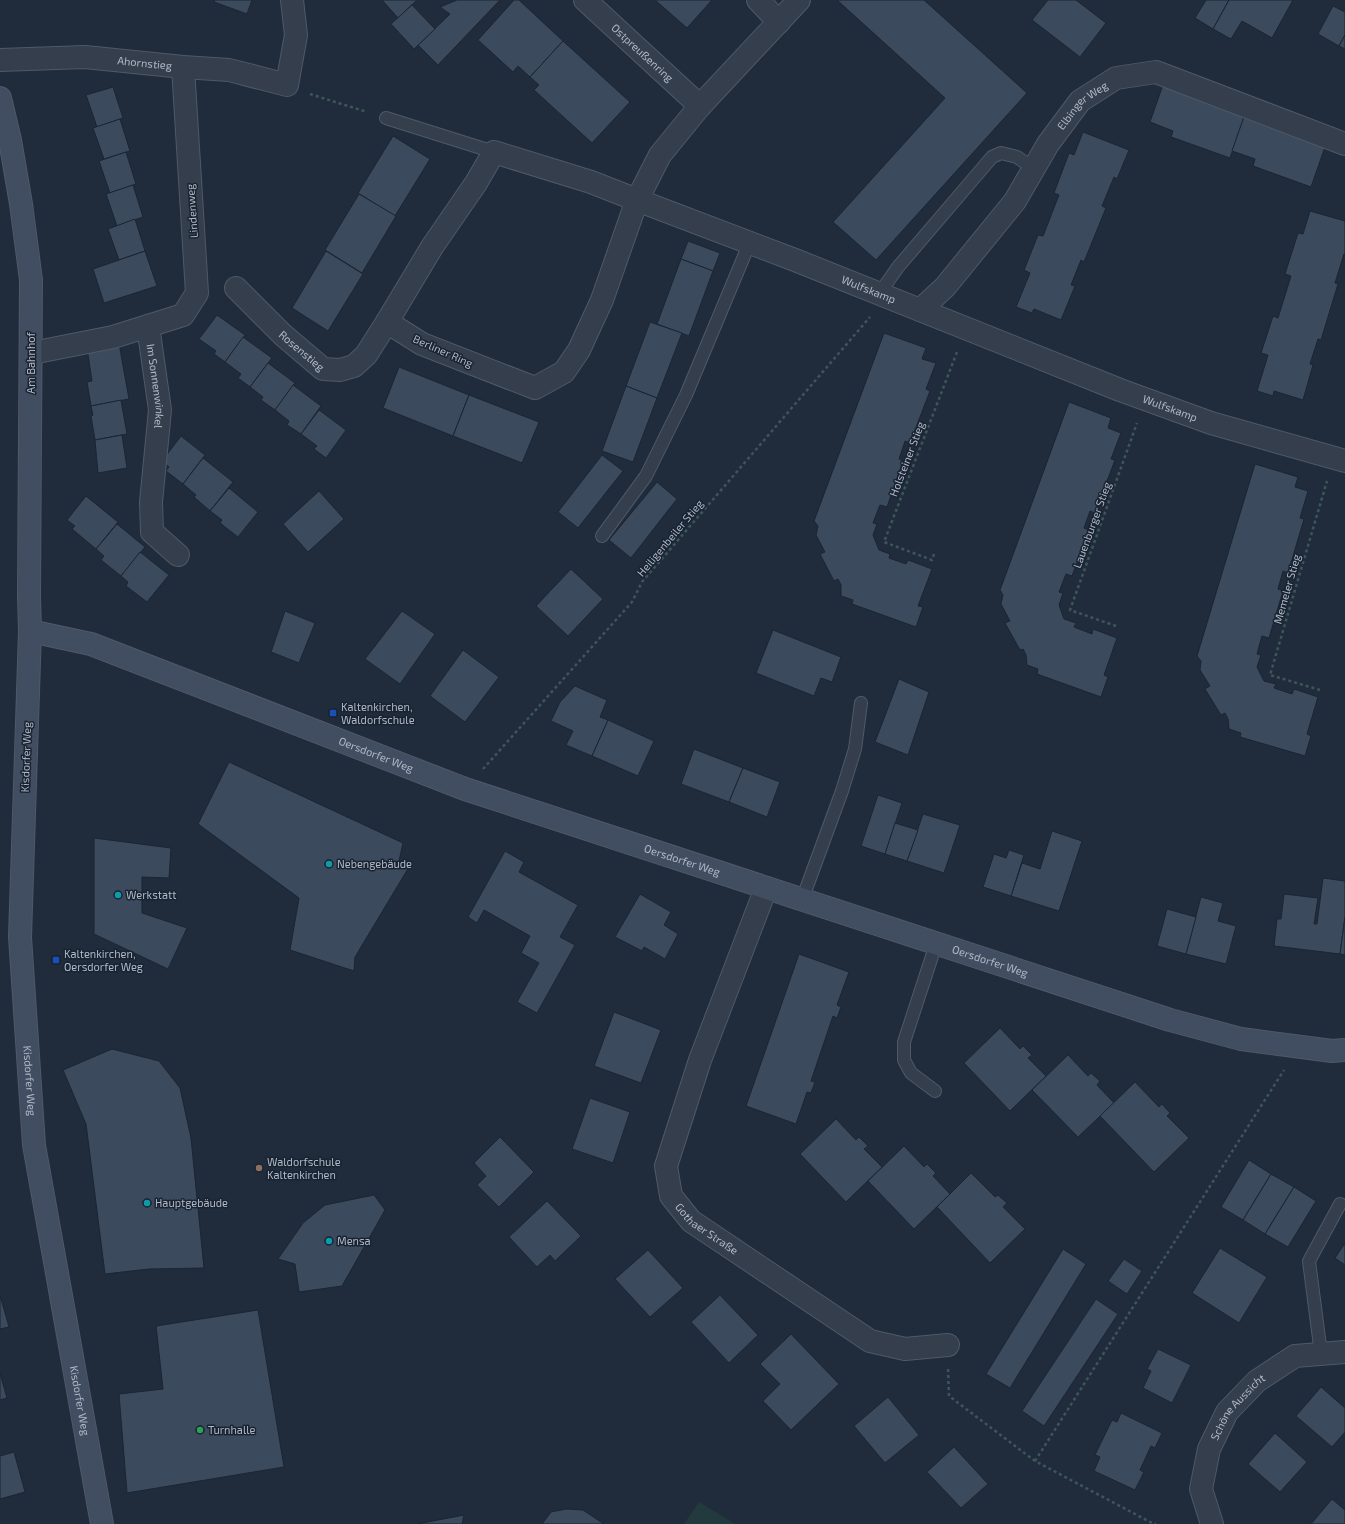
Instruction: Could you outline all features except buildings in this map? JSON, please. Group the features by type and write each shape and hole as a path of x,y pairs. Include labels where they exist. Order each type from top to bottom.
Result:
{"street":[{"path":"287,85 296,35 292,0"},
{"name":"Ostpreußenring","path":"584,0 700,106"},
{"path":"758,0 779,22"},
{"path":"387,322 432,247 476,182 494,152 591,182 636,200 660,155 700,106 799,0"},
{"name":"Ahornstieg","path":"0,60 85,57 228,70 287,85"},
{"name":"Lindenweg","path":"148,326 182,315 197,293 183,67"},
{"name":"Elbinger Weg","path":"920,310 945,287 1010,207 1048,144 1080,101 1116,78 1156,72 1345,144"},
{"name":"Am Bahnhof","path":"0,98 10,140 21,204 31,280 32,353 28,596 30,631"},
{"name":"Wulfskamp","path":"636,200 750,242 1145,400 1211,423 1339,460"},
{"name":"Berliner Ring","path":"387,322 422,344 535,388 564,372 580,350 602,300 636,200"},
{"name":"Rosenstieg","path":"236,288 283,335 323,369 340,370 354,366 366,355 387,322"},
{"name":"Im Sonnenwinkel","path":"32,353 113,337 148,326 160,410 150,502 152,532 178,555"},
{"name":"Oersdorfer Weg","path":"30,631 91,644 466,788 802,900 1170,1020 1241,1039 1332,1050 1345,1050"},
{"name":"Kisdorfer Weg","path":"30,631 20,937 34,1145 102,1524"},
{"name":"Gothaer Straße","path":"766,888 700,1060 666,1166 671,1196 691,1221 870,1341 905,1350 948,1346"},
{"name":"Schöne Aussicht","path":"1212,1524 1201,1489 1209,1449 1227,1412 1257,1381 1295,1356 1345,1352"}],"lane":[{"path":"386,118 494,152"},
{"path":"883,295 898,267 992,157 1001,153 1017,157 1034,168"},
{"path":"602,536 646,476 686,395 750,242"},
{"path":"802,900 842,791 855,749 861,703"},
{"path":"935,1091 911,1073 904,1060 904,1042 936,944"},
{"path":"1321,1354 1309,1261 1340,1204"}],"path":[{"path":"287,85 386,118"},
{"name":"Heiligenbeiler Stieg","path":"466,788 632,602 642,582 883,295"},
{"name":"Holsteiner Stieg","path":"934,554 932,560 884,542 966,329"},
{"name":"Lauenburger Stieg","path":"1116,626 1070,610 1145,400"},
{"name":"Memeler Stieg","path":"1320,690 1270,676 1339,460"},
{"path":"1034,1461 1299,1046"},
{"path":"948,1346 949,1396 1034,1461 1156,1524"}],"green space":[{"path":"699,1502 735,1524 684,1524"}],"place":[{"name":"Kaltenkirchen, Waldorfschule","path":"333,713"},
{"name":"Nebengebäude","path":"329,864"},
{"name":"Werkstatt","path":"118,895"},
{"name":"Kaltenkirchen, Oersdorfer Weg","path":"56,960"},
{"name":"Waldorfschule Kaltenkirchen","path":"259,1168"},
{"name":"Hauptgebäude","path":"147,1203"},
{"name":"Mensa","path":"329,1241"},
{"name":"Turnhalle","path":"200,1430"}]}
